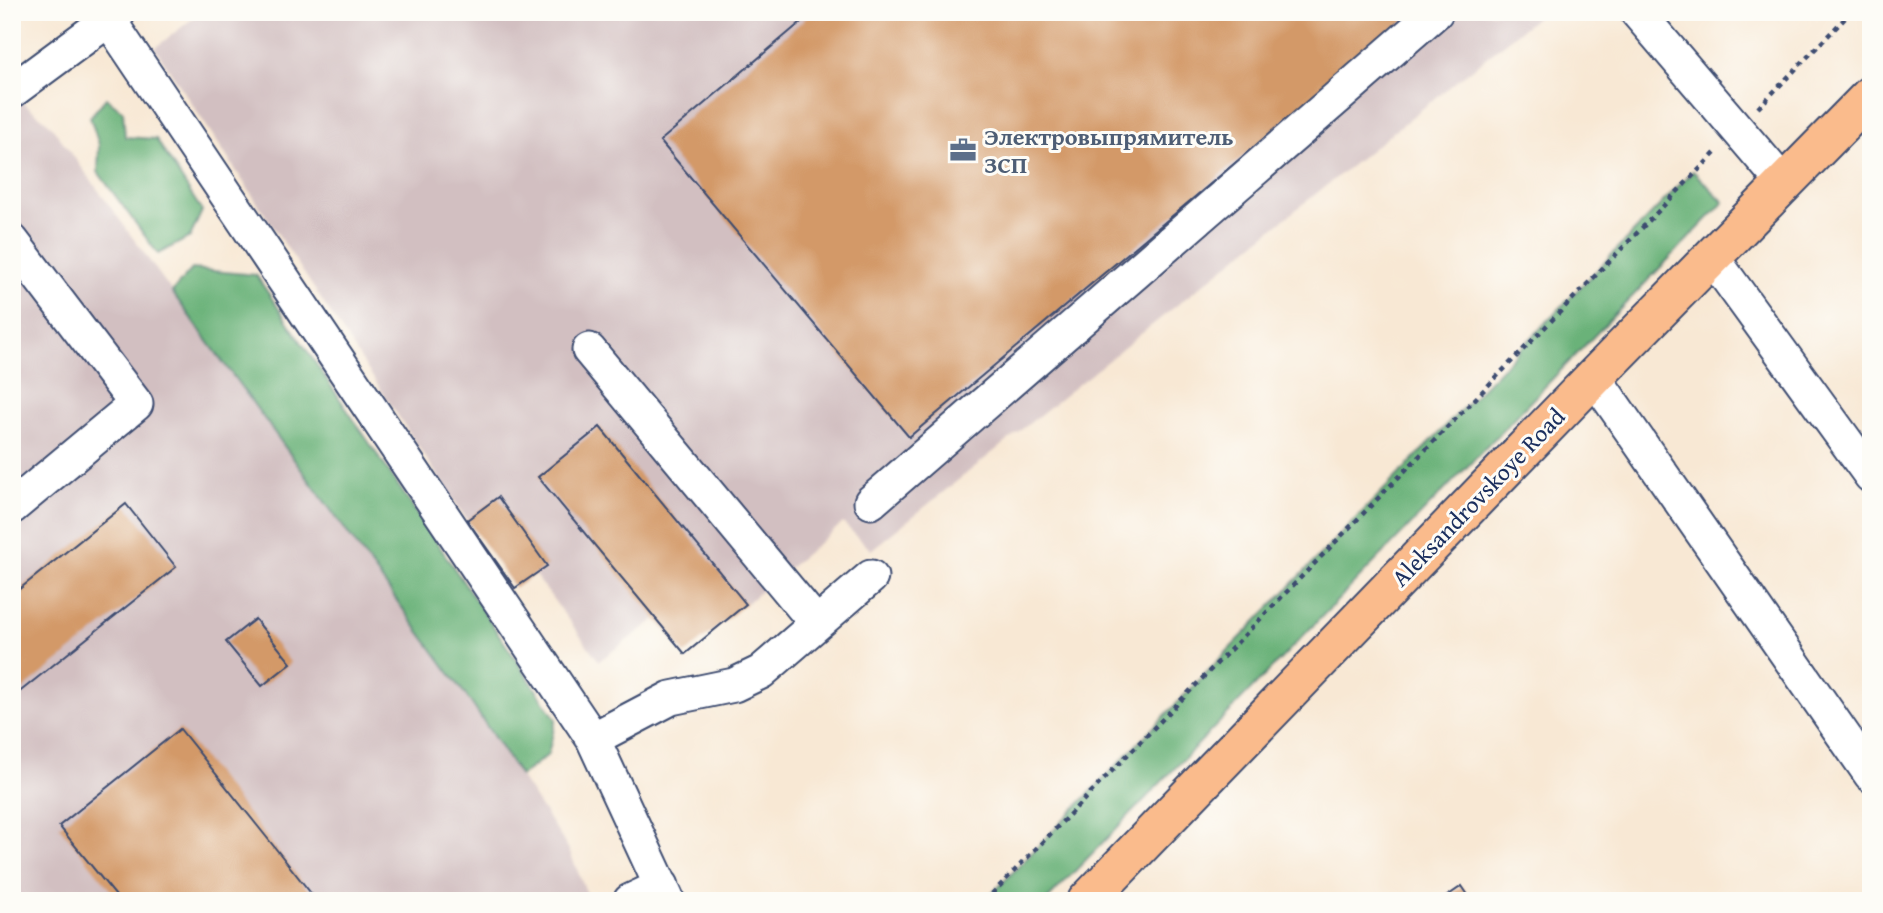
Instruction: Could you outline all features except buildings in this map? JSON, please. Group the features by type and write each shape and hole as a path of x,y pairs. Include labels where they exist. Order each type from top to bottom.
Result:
{"main road":[{"name":"Aleksandrovskoye Road","path":"1087,901 1871,95"}],"lane":[{"path":"871,502 1436,12"},
{"path":"1637,12 1785,184"},
{"path":"12,90 114,16 593,739 665,893 630,901"},
{"path":"12,241 135,404 12,507"},
{"path":"1712,257 1871,476"},
{"path":"589,350 816,623"},
{"path":"1594,377 1871,775"},
{"path":"593,739 671,698 734,685 761,672 871,577"}],"path":[{"path":"985,901 1851,12"}],"shaded area":[{"path":"201,12 1543,12 871,550 843,523 685,654 656,619 599,661 535,575 515,588 467,520 155,48"},
{"path":"12,94 50,124 470,701 568,848 590,901 12,901"}],"green space":[{"path":"106,98 123,111 125,137 156,139 202,211 190,237 158,254 98,172 99,145 90,117"},
{"path":"1693,171 1724,202 1046,901 985,901"},
{"path":"192,269 256,275 556,719 548,755 520,776 470,701 172,292"}],"place":[{"name":"Электровыпрямитель ЗСП","path":"963,150"}]}
